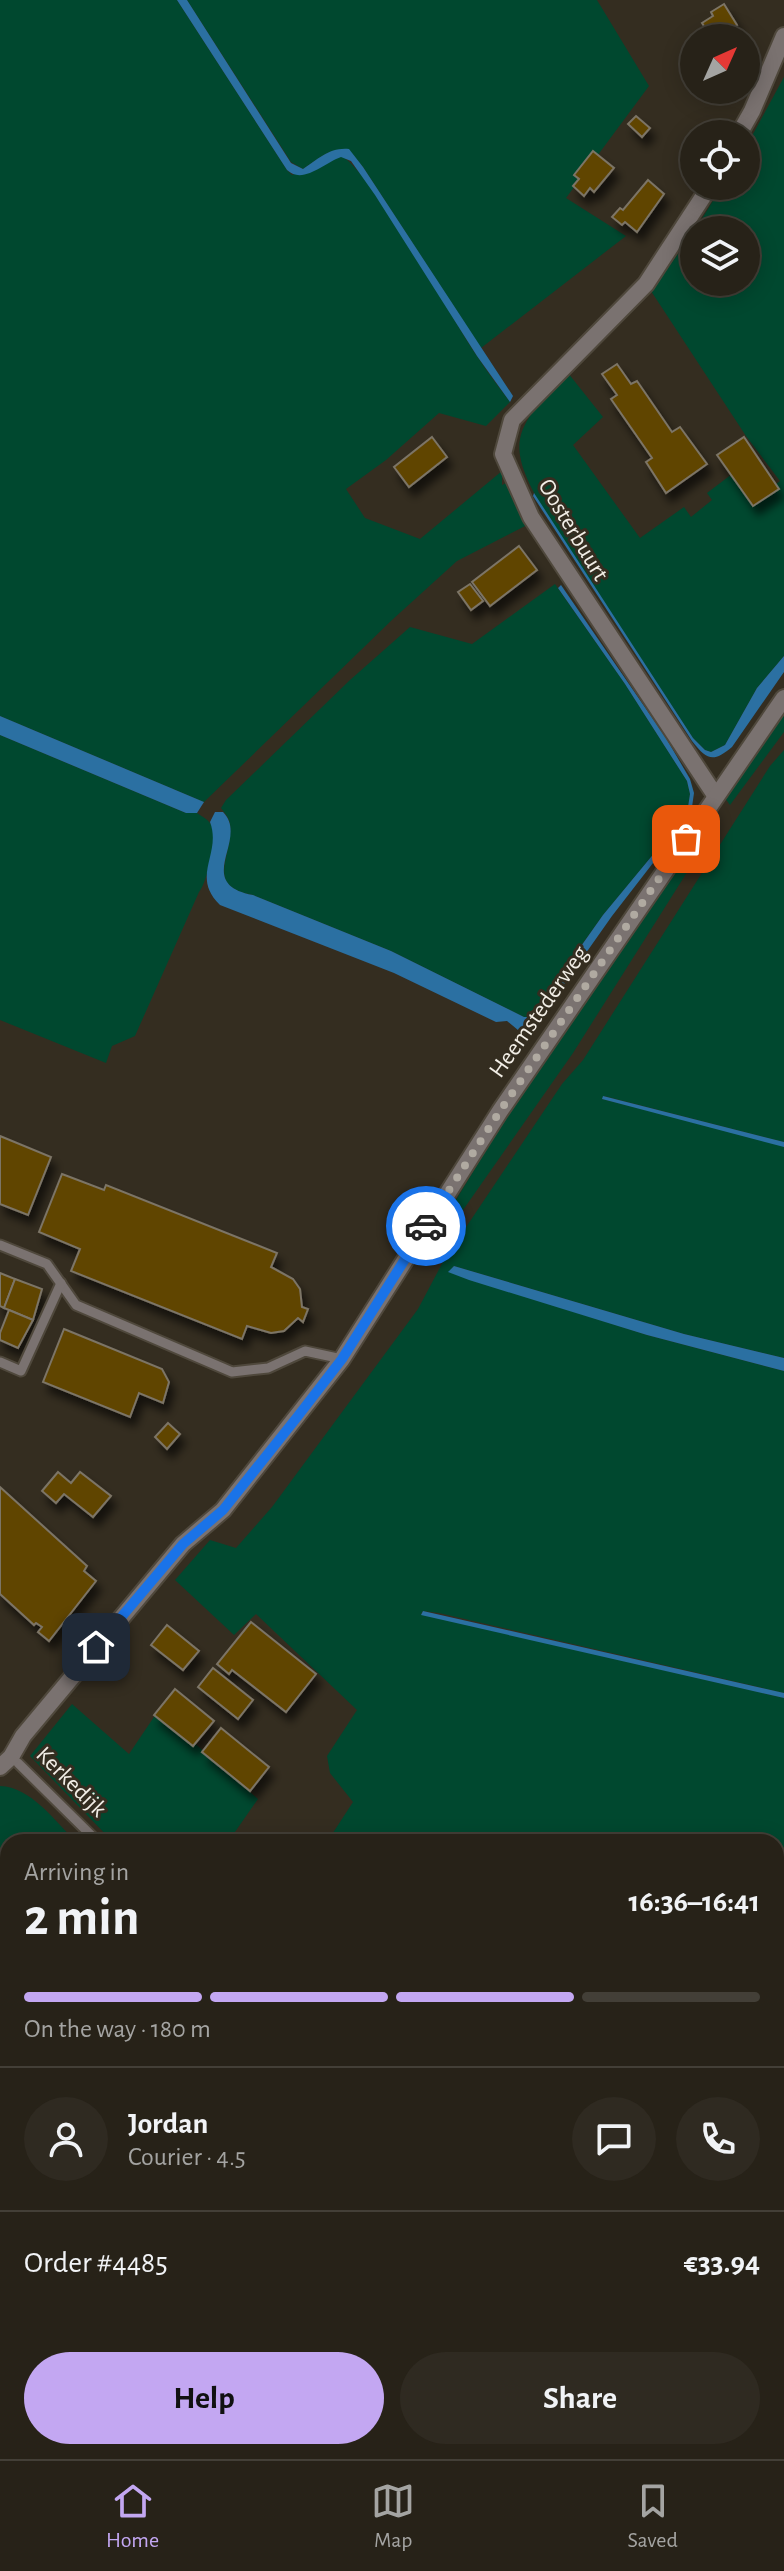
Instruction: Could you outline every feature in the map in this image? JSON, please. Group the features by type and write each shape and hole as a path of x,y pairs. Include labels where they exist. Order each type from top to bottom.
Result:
{"street":[{"path":"747,120 784,36"},
{"name":"Oosterbuurt","path":"701,200 646,284 512,420 503,454 531,517 715,795"},
{"name":"Heemstederweg","path":"10,1762 23,1736 119,1629 183,1544 223,1510 342,1359 500,1111 784,698"}],"lane":[{"path":"0,1245 47,1264 76,1305 232,1372 268,1368 305,1351 342,1359"},
{"path":"0,1362 21,1371 61,1283"},
{"name":"Kerkedijk","path":"10,1762 89,1834"}],"green space":[{"path":"0,0 177,0 292,175 341,156 354,167 390,216 477,356 510,402 486,426 439,413 386,460 346,489 365,518 420,539 502,471 502,485 506,483 529,524 457,561 204,802 0,716"},
{"path":"187,0 597,0 649,86 566,198 626,236 481,348 349,150 330,152 303,169 291,162"},
{"path":"784,77 784,656 757,688 725,745 711,752 693,738 546,514 524,470 520,438 535,409 568,373 603,417 573,445 640,538 684,507 691,517 712,500 707,493 736,471 756,499 780,481 746,436 651,291 680,251 680,296 760,296 760,216 704,216 713,200 760,200 760,121"},
{"path":"555,584 625,684 687,781 690,794 688,807 675,828 603,915 530,1017 524,1017 391,951 229,885 224,868 230,824 221,808 350,680 410,627 472,644"},
{"path":"784,712 784,732 730,805 725,798 728,791"},
{"path":"0,735 186,813 197,813 212,826 212,850 202,887 135,1036 112,1046 106,1063 0,1020"},
{"path":"784,750 784,1142 604,1096 602,1099 784,1145 784,1358 684,1334 454,1266 449,1272 647,1335 784,1371 784,1693 439,1613 423,1611 421,1614 784,1698 784,1834 332,1834 353,1802 330,1773 327,1756 357,1710 256,1614 234,1635 175,1580 210,1540 236,1548 272,1507 418,1309 444,1260 562,1084 583,1060 770,766"},
{"path":"717,810 720,819 715,828 573,1053 456,1220 420,1259 530,1078"},
{"path":"72,1704 129,1754 158,1711 258,1799 234,1834 105,1834 30,1756"},
{"path":"0,1786 22,1792 69,1834 0,1834"}],"water":[{"path":"177,0 187,0 291,163 303,169 330,152 349,149 513,396 510,402 351,161 341,157 300,175 287,170"},
{"path":"534,493 693,738 705,750 711,752 725,745 757,688 784,656 784,672 732,747 710,757 692,741 533,496"},
{"path":"561,585 666,738 690,779 694,793 692,807 677,832 612,916 531,1031 524,1035 507,1021 496,1022 394,973 220,905 207,884 213,834 210,822 215,812 223,812 230,823 224,871 226,881 235,889 391,951 524,1017 531,1017 603,915 675,828 688,807 690,794 687,781 558,588"},
{"path":"0,716 204,802 197,813 186,813 0,735"},
{"path":"603,1096 784,1142 784,1147 602,1099"},
{"path":"454,1266 684,1334 784,1358 784,1371 647,1335 469,1280 448,1272"},
{"path":"423,1611 784,1693 784,1698 421,1615"}],"building":[{"path":"724,4 736,24 703,24 713,16 711,12"},
{"path":"636,116 650,128 642,137 628,124"},
{"path":"593,151 614,168 594,192 590,188 584,196 573,186 579,179 574,175"},
{"path":"648,180 664,194 637,232 625,222 622,225 612,217 620,208 623,210"},
{"path":"617,364 631,384 637,381 672,432 680,427 707,464 666,493 646,462 652,458 611,399 617,395 602,374"},
{"path":"432,437 447,457 409,487 394,467"},
{"path":"744,437 779,489 753,506 717,455"},
{"path":"519,546 537,570 490,606 472,582"},
{"path":"470,584 483,601 471,610 458,592"},
{"path":"0,1136 51,1157 28,1215 0,1204"},
{"path":"62,1174 104,1190 106,1185 277,1253 271,1267 293,1279 300,1289 302,1307 308,1309 303,1322 298,1318 284,1331 271,1333 247,1326 242,1339 71,1271 80,1249 39,1232"},
{"path":"0,1273 15,1279 4,1308 0,1306"},
{"path":"15,1279 42,1289 33,1320 4,1308"},
{"path":"9,1310 33,1320 18,1348 0,1340"},
{"path":"64,1329 162,1369 169,1382 163,1403 139,1393 130,1417 43,1382"},
{"path":"168,1423 180,1434 167,1449 155,1437"},
{"path":"58,1472 71,1483 80,1472 111,1496 93,1517 64,1494 56,1503 42,1491"},
{"path":"0,1487 87,1566 84,1571 96,1581 49,1641 38,1632 42,1627 36,1623 34,1625 0,1594"},
{"path":"251,1622 316,1674 286,1712 232,1670 229,1674 217,1664"},
{"path":"167,1625 199,1651 183,1670 151,1645"},
{"path":"213,1668 253,1700 238,1719 198,1687"},
{"path":"175,1689 214,1721 193,1746 154,1715"},
{"path":"221,1728 269,1767 250,1791 202,1752"}],"way so far":[{"path":"426,1226 500,1111 686,839"}],"route":[{"path":"96,1647 183,1544 223,1510 298,1416 342,1359 426,1226"}]}
